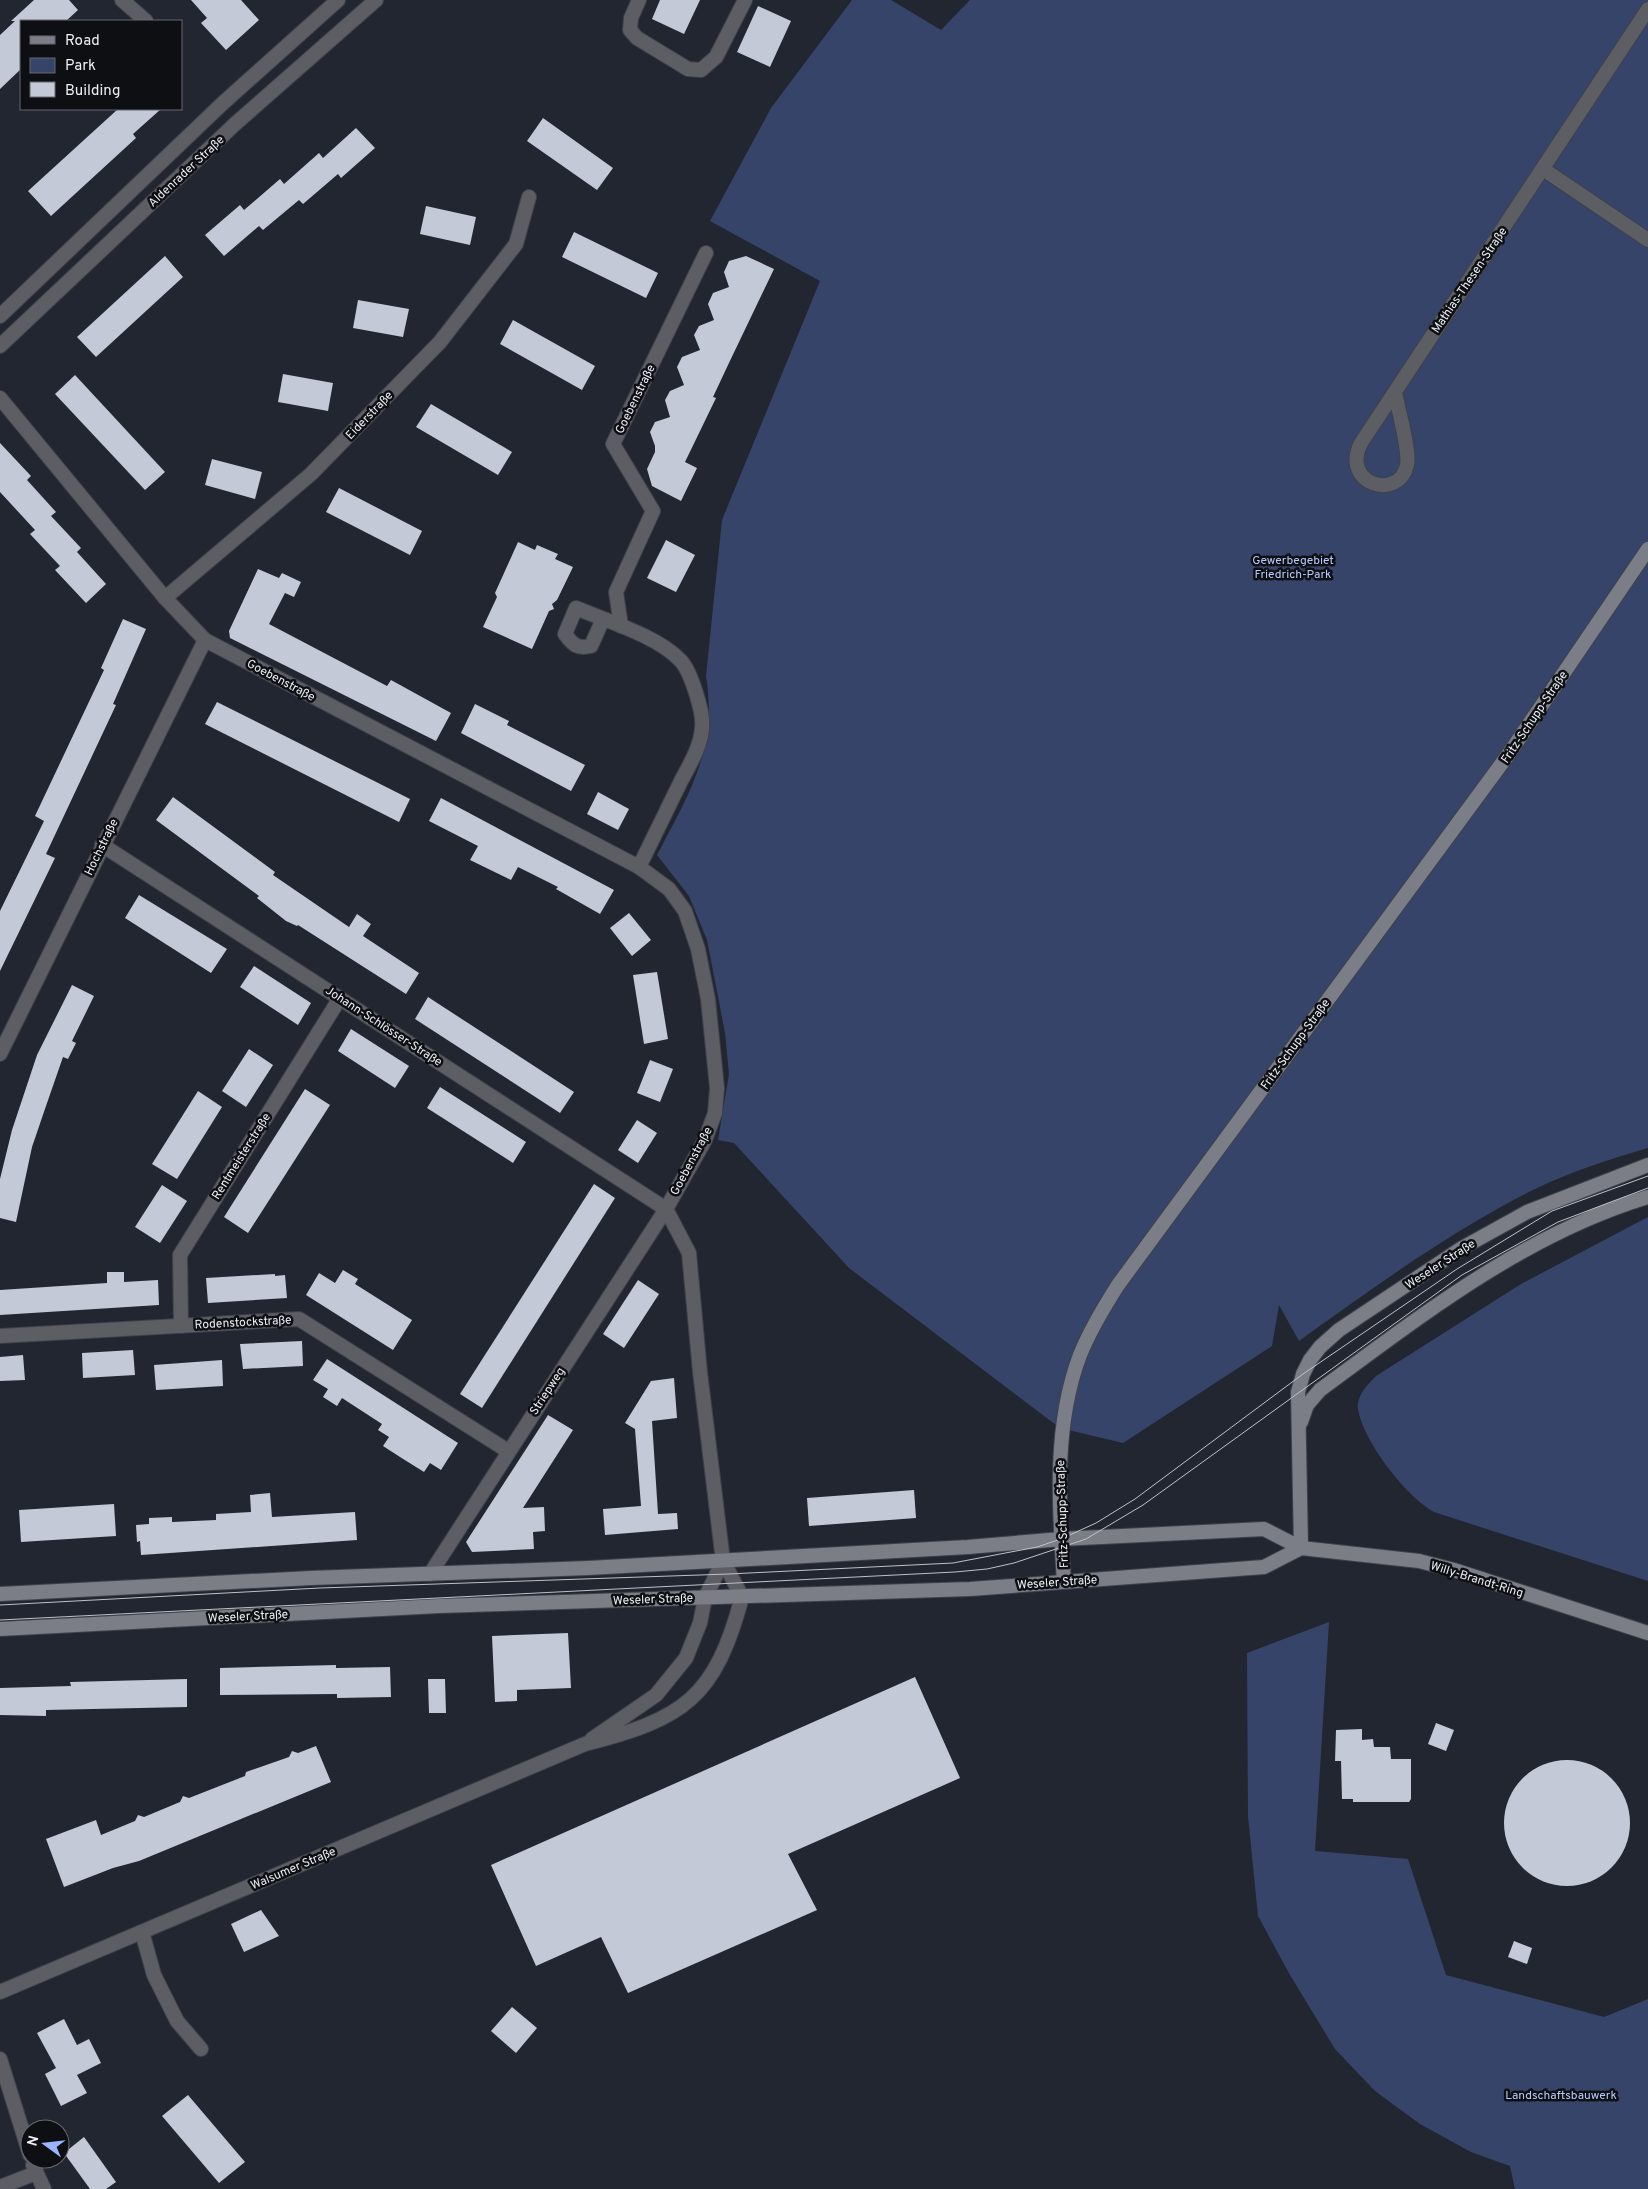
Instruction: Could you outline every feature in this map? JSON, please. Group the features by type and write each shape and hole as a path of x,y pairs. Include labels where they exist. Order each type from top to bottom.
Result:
{"main road":[{"name":"Fritz-Schupp-Straße","path":"1064,1582 1061,1539 1060,1457 1070,1394 1080,1356 1096,1321 1118,1285 1508,755 1648,549"},
{"name":"Weseler Straße","path":"0,1629 439,1606 970,1589 1264,1567 1301,1548 1298,1392 1303,1374 1320,1347 1339,1330 1462,1248 1527,1212 1648,1165"},
{"name":"Weseler Straße","path":"1299,1427 1307,1405 1320,1390 1470,1282 1569,1228 1648,1197"},
{"path":"0,1594 311,1578 723,1561 1061,1539 1264,1529 1301,1548"},
{"name":"Willy-Brandt-Ring","path":"1301,1548 1419,1561 1648,1633"}],"street":[{"path":"122,0 145,20"},
{"name":"Aldenrader Straße","path":"0,316 223,103 338,0"},
{"name":"Aldenrader Straße","path":"0,346 235,124 376,0"},
{"path":"639,0 631,18 630,30 637,38 688,69 701,70 716,57 745,0"},
{"name":"Mathias-Thesen-Straße","path":"1395,392 1407,464 1399,479 1384,485 1376,485 1362,476 1357,469 1357,451 1395,392 1648,9"},
{"path":"1543,169 1648,240"},
{"name":"Eiderstraße","path":"165,598 311,474 440,342 516,244 529,197"},
{"name":"Goebenstraße","path":"621,626 616,592 653,511 613,444 706,253"},
{"name":"Goebenstraße","path":"0,398 165,598 205,640 639,866 669,889 684,911 698,949 708,999 717,1088 715,1113 705,1140 666,1209 689,1253 700,1372 723,1561"},
{"path":"603,619 647,637 681,661 700,704 702,729 692,760 639,866"},
{"name":"Hochstraße","path":"0,1054 205,640"},
{"name":"Johann-Schlösser-Straße","path":"102,845 666,1209"},
{"name":"Rentmeisterstraße","path":"181,1326 180,1255 340,998"},
{"name":"Striepweg","path":"430,1574 666,1209"},
{"name":"Rodenstockstraße","path":"0,1336 299,1319 508,1451"},
{"path":"723,1561 742,1597"},
{"name":"Walsumer Straße","path":"585,1744 656,1695 686,1658 700,1623 705,1598 723,1561"},
{"name":"Walsumer Straße","path":"0,1992 585,1744 633,1732 673,1714 693,1698 713,1672 732,1635 742,1597"},
{"path":"142,1932 154,1975 177,2021 201,2049"},
{"path":"0,2060 20,2123"},
{"path":"35,2169 44,2189"},
{"path":"0,2187 36,2173"}],"green space":[{"name":"Gewerbegebiet Friedrich-Park","path":"852,0 891,0 941,30 970,0 1648,0 1648,1148 1604,1161 1561,1177 1502,1206 1413,1261 1299,1341 1279,1305 1272,1346 1123,1443 1060,1428 849,1268 734,1143 718,1140 729,1074 725,1033 707,940 689,896 657,855 690,791 704,748 708,726 709,702 706,676 722,520 820,281 710,221 771,108"},
{"path":"1648,1217 1648,1581 1434,1512 1423,1505 1387,1467 1368,1436 1358,1409 1359,1399 1366,1387 1376,1376 1521,1284"},
{"name":"Landschaftsbauwerk","path":"1329,1622 1315,1851 1408,1859 1446,1975 1604,2017 1648,1999 1648,2189 1515,2189 1510,2166 1471,2152 1420,2124 1375,2091 1335,2049 1290,1975 1258,1916 1248,1816 1247,1653"}],"building":[{"path":"34,0 69,0 78,10 67,20 20,20 20,70 0,89 0,35 15,21 11,21"},
{"path":"191,0 241,0 259,20 226,50 201,23 207,18"},
{"path":"660,0 700,0 684,34 652,19"},
{"path":"758,6 791,21 770,67 737,52"},
{"path":"117,110 160,110 133,134 136,138 51,216 28,191"},
{"path":"543,118 613,168 597,190 527,141"},
{"path":"356,128 375,148 341,178 338,174 303,204 299,200 263,230 259,226 224,256 205,235 240,205 244,210 280,179 284,184 319,153 323,158"},
{"path":"426,206 476,217 470,245 420,234"},
{"path":"574,232 658,273 646,298 562,257"},
{"path":"165,256 183,277 96,357 77,337"},
{"path":"746,256 774,269 713,397 716,398 685,462 697,468 681,501 652,486 647,469 655,452 655,446 650,432 655,422 670,417 665,400 670,391 684,385 677,367 682,357 700,350 694,335 699,326 714,320 708,304 713,293 729,287 724,272 729,261"},
{"path":"358,300 409,309 403,337 353,328"},
{"path":"513,320 595,366 582,390 500,344"},
{"path":"283,374 333,383 328,411 278,402"},
{"path":"75,375 165,472 145,490 55,394"},
{"path":"431,404 512,452 498,475 416,427"},
{"path":"0,443 31,476 27,480 56,512 51,516 81,548 77,552 106,584 86,603 55,570 60,566 30,534 35,530 0,492"},
{"path":"212,459 262,472 255,499 205,485"},
{"path":"339,488 422,531 410,555 326,512"},
{"path":"666,540 695,555 676,592 647,578"},
{"path":"518,542 535,550 537,545 558,554 555,559 573,567 557,600 552,604 554,609 549,611 532,649 483,627 497,597 495,593"},
{"path":"258,569 279,578 282,573 301,582 294,597 285,593 269,624 387,686 391,680 451,713 436,741 230,638 229,631"},
{"path":"123,619 146,629 113,704 116,705 46,854 55,858 0,971 0,911 44,821 35,816 104,670 101,668"},
{"path":"217,702 410,799 399,822 205,724"},
{"path":"475,704 509,721 507,725 585,765 571,791 461,733"},
{"path":"598,792 629,809 618,830 587,814"},
{"path":"173,797 275,872 273,875 349,927 357,914 371,924 363,936 419,973 406,994 298,925 286,921 257,898 259,896 156,820"},
{"path":"441,798 614,890 600,914 556,889 558,887 518,867 511,880 470,860 478,846 429,821"},
{"path":"139,895 227,949 211,973 125,918"},
{"path":"629,913 651,940 632,956 610,928"},
{"path":"254,966 311,1003 298,1025 240,987"},
{"path":"657,972 668,1039 644,1044 633,975"},
{"path":"72,985 94,996 72,1041 76,1043 68,1059 63,1057 46,1106 32,1147 16,1222 0,1218 0,1179 12,1130 37,1055"},
{"path":"428,997 574,1092 560,1113 415,1019"},
{"path":"351,1029 409,1066 395,1088 338,1051"},
{"path":"249,1049 273,1065 246,1107 222,1091"},
{"path":"650,1060 673,1069 660,1102 637,1093"},
{"path":"440,1087 526,1142 513,1163 427,1108"},
{"path":"305,1089 330,1105 248,1233 224,1217"},
{"path":"198,1091 222,1107 177,1179 152,1164"},
{"path":"637,1120 657,1133 638,1163 618,1150"},
{"path":"594,1184 615,1198 482,1408 460,1394"},
{"path":"162,1185 187,1201 160,1243 135,1227"},
{"path":"343,1270 358,1279 355,1284 412,1320 393,1350 306,1295 319,1273 335,1283"},
{"path":"107,1272 124,1272 124,1282 158,1280 159,1305 0,1315 0,1290 107,1283"},
{"path":"275,1274 275,1276 285,1275 287,1298 208,1303 206,1278"},
{"path":"638,1280 659,1294 624,1348 603,1334"},
{"path":"302,1341 303,1366 243,1369 240,1344"},
{"path":"133,1350 135,1375 83,1378 82,1353"},
{"path":"23,1355 25,1380 0,1381 0,1357"},
{"path":"327,1359 458,1443 441,1470 430,1463 424,1472 383,1446 389,1437 378,1430 382,1424 342,1398 337,1406 323,1397 328,1389 313,1380"},
{"path":"222,1360 223,1386 156,1390 154,1365"},
{"path":"674,1378 677,1418 652,1421 658,1514 677,1513 678,1529 605,1535 603,1509 641,1506 635,1429 625,1423 651,1381"},
{"path":"548,1415 573,1430 523,1508 544,1507 545,1531 533,1532 534,1549 472,1552 466,1542"},
{"path":"914,1490 916,1518 809,1526 807,1498"},
{"path":"270,1493 272,1517 355,1512 357,1540 141,1555 140,1541 137,1542 136,1525 149,1524 149,1518 172,1517 172,1522 216,1520 216,1514 251,1512 250,1495"},
{"path":"114,1504 116,1536 21,1542 19,1510"},
{"path":"568,1633 571,1688 517,1690 517,1701 495,1702 492,1636"},
{"path":"336,1665 336,1668 390,1667 391,1697 337,1698 337,1694 220,1695 220,1668"},
{"path":"915,1677 960,1778 788,1854 817,1910 628,1993 601,1937 536,1966 491,1865"},
{"path":"187,1679 187,1707 46,1710 46,1716 0,1715 0,1688 71,1686 70,1682"},
{"path":"428,1679 445,1679 446,1713 429,1713"},
{"path":"1436,1723 1454,1730 1446,1751 1428,1744"},
{"path":"1362,1729 1362,1740 1373,1739 1374,1747 1390,1747 1391,1759 1411,1759 1411,1799 1409,1802 1353,1802 1353,1799 1342,1799 1341,1761 1335,1761 1336,1730"},
{"path":"316,1746 331,1782 139,1861 113,1868 64,1887 46,1839 96,1820 101,1835 135,1821 138,1815 144,1817 180,1802 183,1796 189,1798 245,1776 246,1772 289,1757 292,1751 298,1753"},
{"path":"1567,1760 1591,1764 1612,1778 1626,1799 1630,1823 1626,1847 1612,1868 1591,1882 1567,1886 1543,1882 1522,1868 1508,1847 1504,1823 1508,1799 1522,1778 1543,1764"},
{"path":"261,1910 279,1936 244,1952 231,1924"},
{"path":"1514,1941 1532,1948 1527,1964 1508,1957"},
{"path":"512,2007 537,2028 516,2053 491,2031"},
{"path":"64,2019 77,2045 89,2039 101,2063 77,2075 87,2093 61,2106 45,2074 56,2068 37,2033"},
{"path":"188,2095 245,2162 219,2183 162,2116"},
{"path":"84,2137 116,2182 106,2189 90,2189 70,2161 70,2148"}],"tram line":[{"path":"0,1605 320,1588 729,1574 953,1563 1037,1547 1061,1539 1096,1523 1135,1499 1303,1374 1457,1269 1552,1211 1648,1176"},
{"path":"0,1620 955,1572 987,1569 1014,1563 1086,1539 1143,1505 1462,1275 1558,1222 1648,1188"}]}
